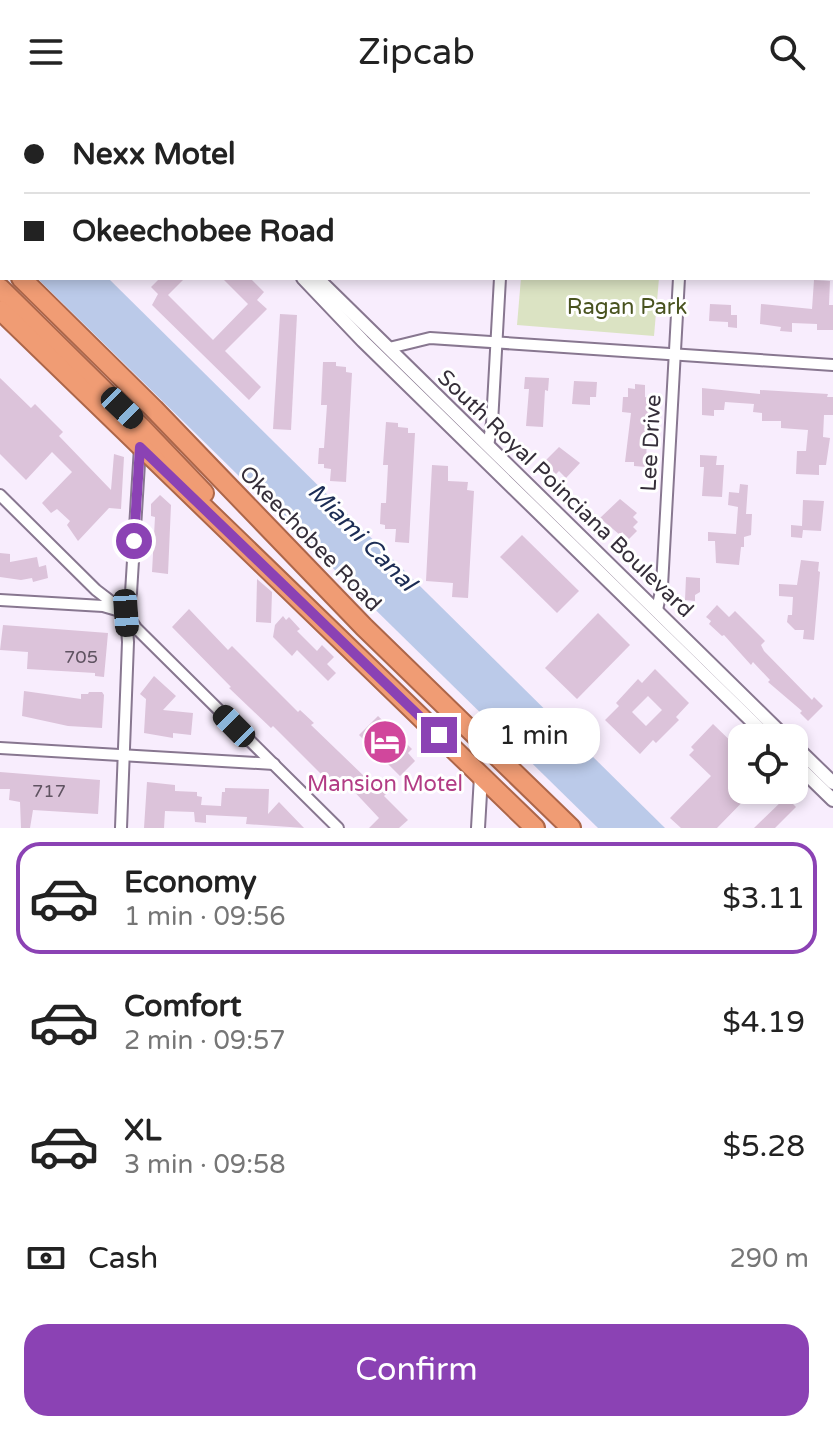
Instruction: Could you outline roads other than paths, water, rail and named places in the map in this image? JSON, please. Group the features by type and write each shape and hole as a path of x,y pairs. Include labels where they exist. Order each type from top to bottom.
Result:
{"highway":[{"name":"Okeechobee Road","path":"23,280 154,409 364,627 571,828"},
{"path":"0,288 142,428 315,614"},
{"path":"0,310 535,828"}],"street":[{"path":"488,446 500,280"},
{"name":"Lee Drive","path":"657,610 662,586 679,280"},
{"name":"South Royal Poinciana Boulevard","path":"316,282 389,348 772,724"},
{"name":"South Royal Poinciana Boulevard","path":"316,282 363,341 755,724"},
{"path":"389,348 430,338 833,365"},
{"path":"121,828 128,642 126,613 131,593 140,447"},
{"path":"0,495 96,590 126,613 136,628 338,828"},
{"path":"0,600 103,606 126,613"},
{"path":"0,748 274,764"},
{"path":"808,760 831,785"},
{"path":"808,771 831,785"},
{"path":"478,828 481,776"}],"water":[{"name":"Miami Canal","path":"39,280 110,280 665,828 598,828"}],"place":[{"name":"Mansion Motel","path":"385,742"}],"park label":[{"name":"Ragan Park","path":"627,306"}]}
